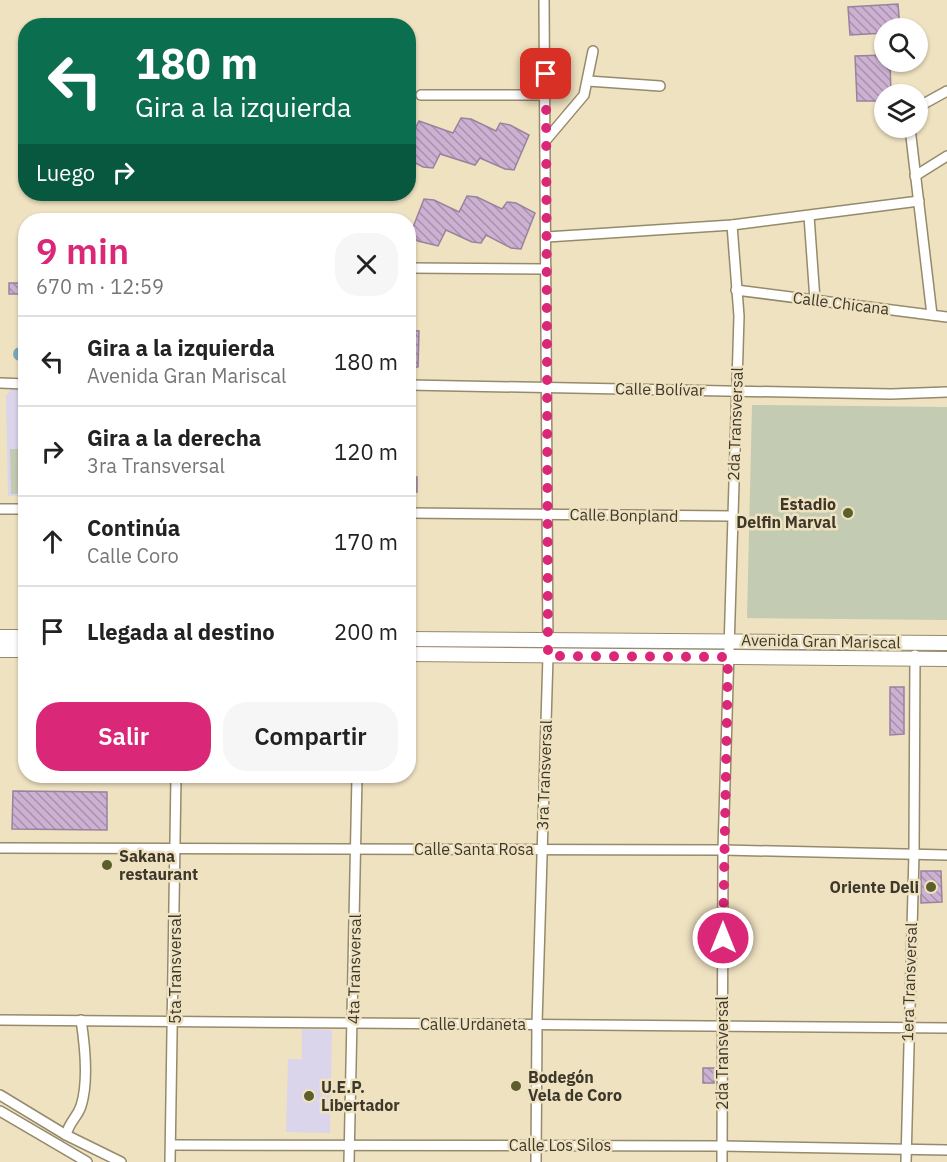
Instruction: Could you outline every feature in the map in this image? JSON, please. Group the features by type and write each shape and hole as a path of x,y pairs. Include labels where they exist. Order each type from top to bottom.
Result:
{"street":[{"name":"3ra Transversal","path":"536,1162 537,1024 548,656 545,514 547,237 544,0"},
{"path":"546,140 584,94 593,51"},
{"path":"588,81 660,86"},
{"path":"928,101 947,91"},
{"path":"421,95 546,95"},
{"path":"911,138 932,315"},
{"path":"915,176 947,156"},
{"path":"547,237 732,225 919,201"},
{"path":"809,216 815,300"},
{"name":"2da Transversal","path":"722,1162 723,850 739,316 732,225"},
{"path":"416,268 546,269"},
{"name":"Calle Chicana","path":"736,290 947,317"},
{"path":"0,383 18,384"},
{"name":"Calle Bolívar","path":"416,386 891,394 947,392"},
{"path":"0,509 18,509"},
{"name":"Calle Bonpland","path":"416,513 732,516"},
{"path":"0,636 18,637"},
{"name":"Avenida Gran Mariscal","path":"416,639 947,643"},
{"name":"1era Transversal","path":"906,1162 914,853 914,643"},
{"path":"0,650 18,650"},
{"name":"Avenida Gran Mariscal","path":"416,654 947,659"},
{"name":"5ta Transversal","path":"170,1162 176,783"},
{"name":"4ta Transversal","path":"349,1162 357,783"},
{"name":"Calle Santa Rosa","path":"0,848 723,850 947,855"},
{"name":"Calle Urdaneta","path":"0,1020 947,1028"},
{"path":"66,1135 70,1121 80,1110 84,1090 81,1020"},
{"path":"0,1095 66,1135 121,1162"},
{"path":"0,1111 87,1162"},
{"name":"Calle Los Silos","path":"172,1145 721,1146 947,1150"}],"shaded area":[{"path":"11,389 18,390 18,496 8,496 6,396"},
{"name":"U.E.P. Libertador","path":"302,1029 332,1030 330,1133 286,1132 288,1059 302,1059"}],"green space":[{"name":"Estadio Delfin Marval","path":"752,405 947,407 947,620 747,618"},
{"path":"10,449 18,449 18,494 11,494"}],"water":[{"path":"18,348 18,360 13,354"}],"building":[{"path":"898,4 899,18 874,18 874,34 850,35 848,7"},
{"path":"874,55 874,72 890,72 891,84 874,84 874,101 857,101 855,56"},
{"path":"461,118 471,119 496,131 500,123 510,125 529,135 514,170 505,169 480,158 475,165 440,154 433,168 416,163 416,127 419,121 453,133"},
{"path":"467,196 477,197 502,209 507,202 516,203 535,213 521,249 511,248 486,235 481,243 472,242 446,230 438,246 416,240 416,220 424,199 434,200 459,212"},
{"path":"9,283 18,283 18,294 9,294"},
{"path":"416,331 419,331 418,367 416,367"},
{"path":"890,687 904,687 904,734 890,735"},
{"path":"13,791 107,792 107,830 12,829"},
{"name":"Oriente Deli","path":"921,871 941,871 942,902 921,903"},
{"path":"703,1068 714,1068 714,1083 703,1083"}],"place":[{"name":"Estadio Delfin Marval","path":"848,513"},
{"name":"Sakana restaurant","path":"107,865"},
{"name":"Oriente Deli","path":"931,887"},
{"name":"Bodegón Vela de Coro","path":"516,1086"},
{"name":"U.E.P. Libertador","path":"309,1096"}],"route":[{"path":"546,74 545,514 548,656 728,657 723,938"}]}
